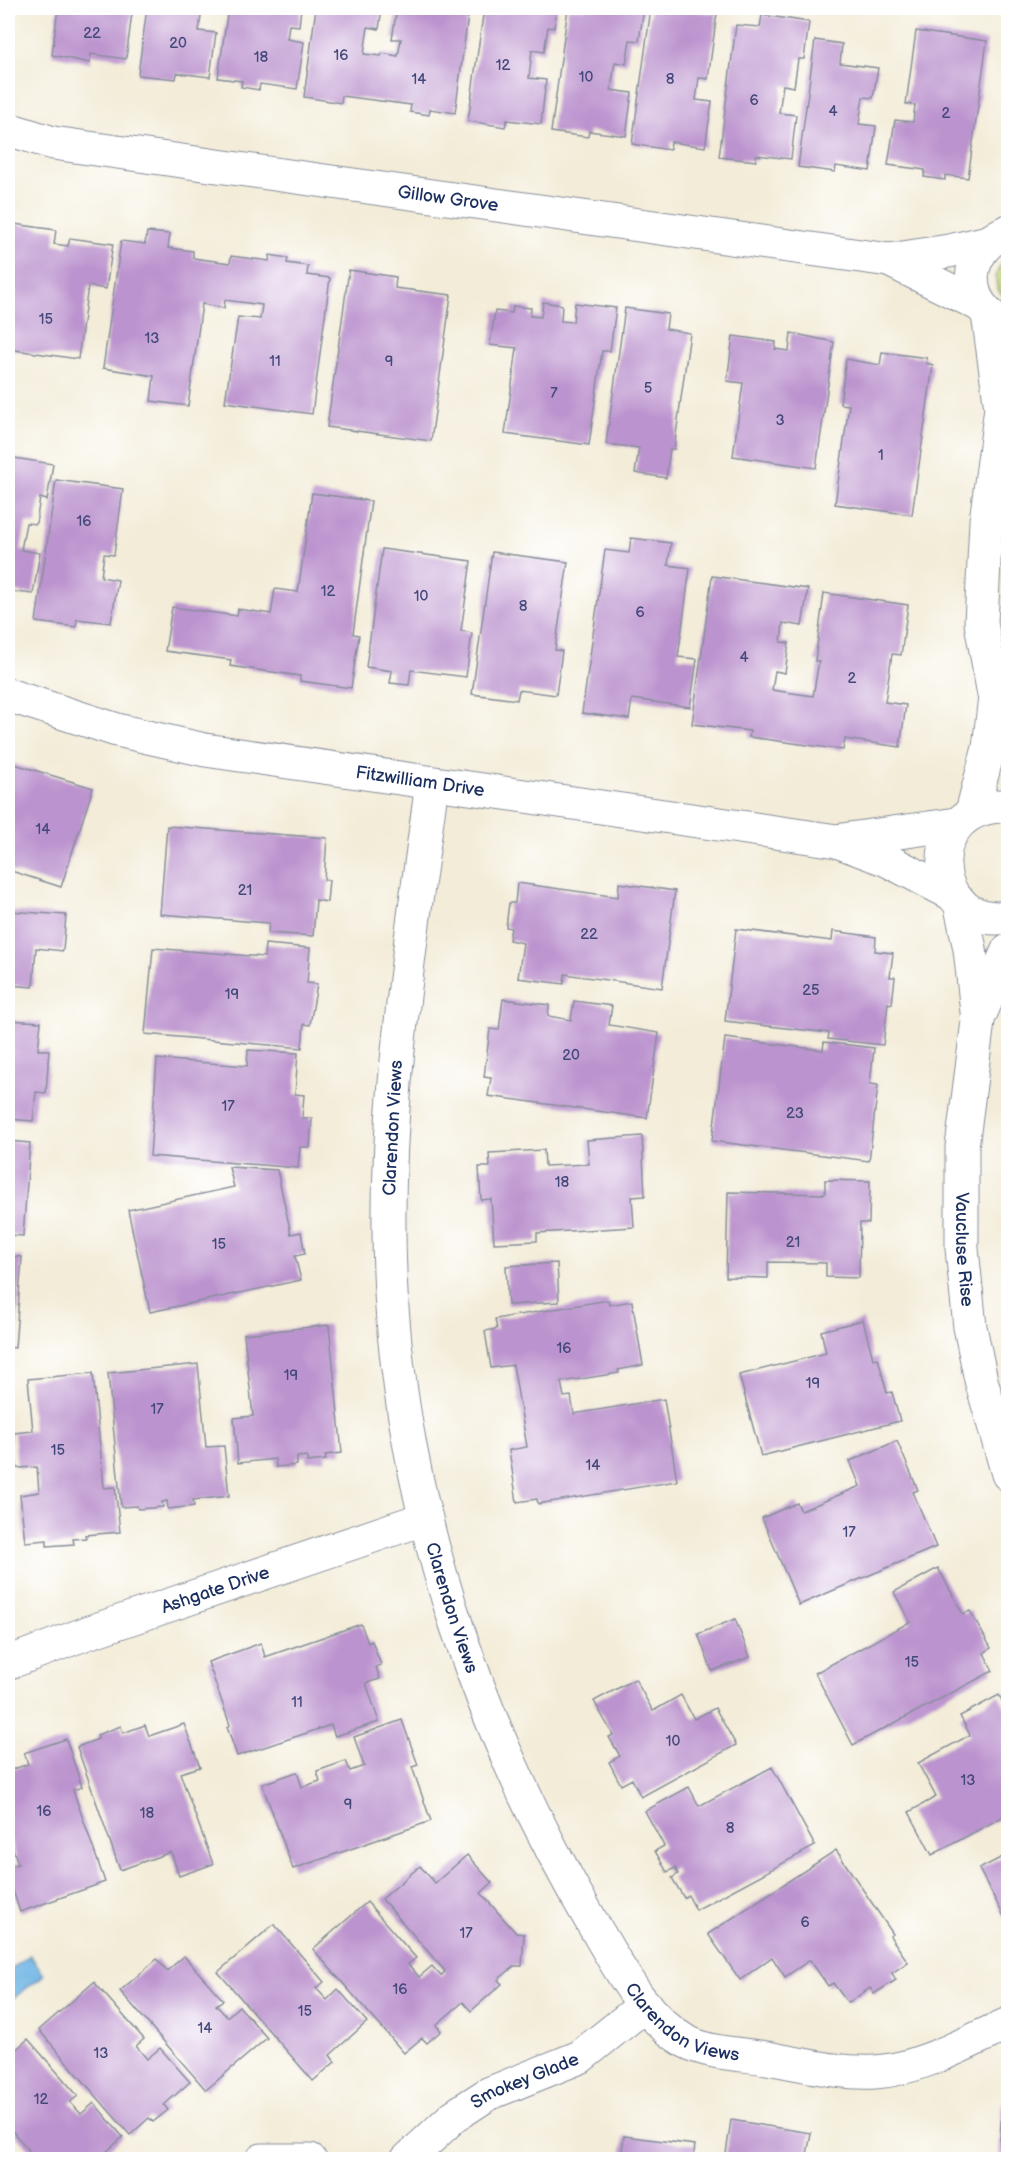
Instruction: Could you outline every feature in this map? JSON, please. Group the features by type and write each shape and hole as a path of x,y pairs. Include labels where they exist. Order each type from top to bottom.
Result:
{"street":[{"name":"Gillow Grove","path":"8,129 53,143 889,260 949,251 1000,229"},
{"path":"1000,229 975,260 972,276 973,291 992,315 1005,400 986,521 981,622 994,700 1008,737"},
{"name":"Gillow Grove","path":"889,260 992,315"},
{"name":"Fitzwilliam Drive","path":"8,694 117,730 206,750 837,841 885,859 956,898 982,916 1008,917"},
{"path":"964,818 989,748 994,700"},
{"name":"Clarendon Views","path":"432,783 403,998 388,1172 392,1309 410,1446 426,1518 451,1611 481,1696 513,1773 555,1860 617,1964 645,2005 666,2027 688,2042 716,2050 875,2072 914,2064 1008,2024"},
{"name":"Fitzwilliam Drive","path":"837,841 964,818 989,806 1008,806"},
{"name":"Vaucluse Rise","path":"964,818 947,840 943,858 945,877 956,898 970,949 978,1021 962,1147 960,1197 962,1249 970,1327 981,1380 1008,1473"},
{"name":"Vaucluse Rise","path":"978,1021 1008,950"},
{"name":"Ashgate Drive","path":"8,1663 87,1633 426,1518"},
{"name":"Smokey Glade","path":"407,2160 454,2116 488,2094 580,2057 645,2005"},
{"path":"262,2160 310,2160"}],"green space":[{"path":"1008,258 1008,299 999,290 996,279 999,268"}],"water":[{"path":"30,1955 44,1975 8,2002 8,1972"}],"building":[{"path":"58,8 117,8 117,10 132,13 126,59 91,54 90,63 52,55"},
{"path":"147,8 202,8 199,31 216,33 210,77 177,73 176,79 138,75"},
{"path":"228,8 301,8 299,26 289,25 287,39 304,42 297,89 260,84 259,90 241,87 242,81 218,78"},
{"path":"316,8 382,8 379,29 368,27 364,54 381,56 382,53 398,56 401,39 392,39 397,8 469,8 455,113 430,109 429,115 410,112 411,105 342,96 341,103 304,97"},
{"path":"484,8 557,8 554,28 548,27 544,52 532,50 529,78 546,80 541,124 507,120 505,127 468,121"},
{"path":"568,8 644,8 639,41 630,40 626,64 615,62 611,90 632,93 626,136 589,131 588,137 551,132"},
{"path":"651,8 717,13 708,79 699,78 696,100 712,102 705,147 671,142 670,150 632,144"},
{"path":"762,15 809,22 804,59 798,59 794,87 783,85 779,113 796,115 791,159 756,155 756,161 719,157 736,25 760,27"},
{"path":"916,31 987,41 968,178 945,175 945,180 924,177 925,170 888,165 895,120 913,122 915,105 906,104"},
{"path":"815,40 842,44 840,63 878,68 873,98 863,97 859,124 876,126 870,171 836,166 835,172 798,167"},
{"path":"14,224 56,230 54,244 68,246 70,238 113,244 106,289 88,286 78,359 8,349 8,268"},
{"path":"147,232 170,234 168,248 193,251 193,258 230,263 231,256 269,261 270,255 288,258 287,263 308,266 307,275 330,278 312,414 225,402 238,317 260,319 262,305 225,300 224,308 202,304 188,406 151,401 154,376 103,368 121,241 145,244"},
{"path":"349,270 396,277 395,288 451,295 431,441 327,427"},
{"path":"543,302 562,305 561,321 573,322 575,303 616,308 610,351 602,351 589,445 505,434 517,348 490,345 495,311 512,313 513,306 531,308 530,316 541,317"},
{"path":"625,308 668,314 666,329 690,333 674,449 670,449 666,478 635,473 639,448 606,444"},
{"path":"791,333 834,342 816,468 733,456 743,383 727,381 733,336 776,342 775,349 789,351"},
{"path":"882,352 927,358 926,363 933,365 912,515 835,504 849,405 840,404 846,359 880,365"},
{"path":"8,457 53,464 47,500 40,498 36,524 26,523 21,550 40,553 33,594 8,591"},
{"path":"56,480 123,489 114,555 104,554 101,577 118,580 111,623 77,619 76,627 36,622"},
{"path":"312,493 371,501 353,634 359,635 351,688 300,681 300,676 230,666 231,660 165,651 172,607 237,616 238,609 271,614 275,589 298,592"},
{"path":"631,538 671,543 668,565 690,568 678,657 697,659 690,707 632,699 629,719 582,713 605,550 629,553"},
{"path":"382,549 471,561 461,631 472,633 466,677 411,670 409,685 390,683 392,671 366,667"},
{"path":"492,552 568,562 555,650 562,651 556,695 519,690 517,700 472,694"},
{"path":"712,576 808,589 802,626 783,623 781,642 789,643 785,673 775,671 772,690 813,696 819,661 815,661 824,593 908,605 901,655 892,654 885,702 906,705 900,747 845,739 843,750 749,737 750,731 692,724"},
{"path":"8,762 93,788 61,887 8,870"},
{"path":"167,826 327,838 324,880 329,880 327,902 316,900 313,936 268,933 269,923 160,914"},
{"path":"517,883 618,897 619,883 675,891 662,988 565,974 564,984 518,978 523,943 509,940 511,928 506,927 509,903 515,903"},
{"path":"8,911 66,915 63,951 36,948 33,987 8,985"},
{"path":"736,929 832,941 833,931 876,937 875,951 893,953 890,977 895,977 892,1004 888,1003 883,1045 828,1039 829,1033 725,1021"},
{"path":"265,944 310,948 307,983 317,984 310,1025 304,1024 302,1048 145,1034 153,948 264,957"},
{"path":"503,999 549,1005 548,1016 571,1020 574,1001 612,1006 609,1025 659,1033 647,1118 488,1096 491,1078 484,1077 490,1029 499,1030"},
{"path":"8,1020 41,1022 38,1050 49,1050 46,1093 36,1092 33,1121 8,1119"},
{"path":"725,1038 823,1050 824,1042 874,1048 870,1084 878,1085 869,1161 712,1141"},
{"path":"248,1050 298,1053 295,1094 304,1095 302,1118 312,1118 310,1147 300,1147 298,1168 150,1156 157,1059 247,1066"},
{"path":"642,1136 645,1196 632,1197 634,1227 537,1233 537,1241 494,1243 491,1199 481,1200 479,1167 490,1167 489,1153 544,1150 545,1166 589,1164 587,1140"},
{"path":"8,1141 30,1143 23,1236 8,1235"},
{"path":"229,1167 277,1170 291,1234 301,1232 305,1254 295,1256 301,1280 150,1312 128,1210 234,1187"},
{"path":"825,1180 870,1181 869,1223 860,1223 859,1278 826,1277 826,1263 768,1262 768,1278 726,1277 728,1192 825,1194"},
{"path":"8,1256 22,1257 15,1348 8,1347"},
{"path":"557,1263 559,1302 508,1305 506,1266"},
{"path":"608,1300 609,1305 632,1301 643,1365 618,1370 619,1373 561,1382 564,1397 571,1396 574,1414 664,1399 677,1481 538,1504 537,1499 517,1502 509,1450 527,1447 513,1365 491,1368 485,1331 497,1329 495,1319"},
{"path":"863,1320 873,1359 878,1358 887,1393 892,1392 900,1421 761,1456 739,1375 826,1353 821,1331"},
{"path":"329,1325 342,1453 325,1455 326,1460 307,1462 307,1456 297,1457 297,1465 276,1467 275,1459 238,1463 234,1418 253,1416 244,1334"},
{"path":"198,1364 206,1447 224,1446 229,1496 193,1500 194,1506 168,1509 167,1501 162,1502 163,1507 138,1509 137,1506 121,1507 108,1373"},
{"path":"93,1373 104,1488 115,1487 120,1532 85,1535 86,1538 73,1539 74,1544 47,1546 47,1540 25,1542 20,1495 39,1492 37,1467 17,1468 14,1433 33,1431 28,1379"},
{"path":"897,1441 918,1490 913,1492 936,1547 799,1605 762,1518 797,1503 801,1511 860,1486 850,1461"},
{"path":"938,1568 963,1614 970,1611 991,1648 984,1653 993,1671 853,1745 815,1673 910,1622 894,1592"},
{"path":"735,1619 750,1657 712,1671 698,1634"},
{"path":"361,1624 368,1643 372,1641 381,1665 376,1667 380,1679 366,1683 379,1722 335,1736 331,1725 237,1756 227,1727 230,1725 208,1662 261,1643 265,1657"},
{"path":"635,1679 653,1711 681,1695 694,1719 715,1708 736,1745 641,1797 632,1779 621,1785 609,1762 620,1756 609,1737 613,1735 594,1701"},
{"path":"999,1695 1008,1712 1008,1814 932,1855 909,1812 936,1797 918,1763 970,1735 960,1716"},
{"path":"402,1720 418,1765 412,1767 431,1821 293,1869 262,1784 297,1772 302,1787 320,1781 317,1771 346,1761 350,1771 364,1766 354,1737"},
{"path":"184,1724 200,1767 180,1773 213,1864 179,1876 171,1852 120,1870 77,1747 98,1739 97,1735 121,1726 123,1733 145,1725 149,1736"},
{"path":"66,1739 82,1787 73,1790 105,1882 20,1912 8,1875 8,1867 18,1864 8,1833 8,1771 28,1764 24,1753"},
{"path":"772,1767 815,1846 696,1910 688,1895 684,1898 672,1878 678,1874 675,1868 667,1872 655,1851 664,1846 645,1811 689,1787 699,1806"},
{"path":"836,1850 893,1934 890,1936 908,1962 892,1973 896,1980 874,1994 870,1988 848,2003 833,1983 828,1986 810,1960 785,1977 772,1957 740,1980 708,1934"},
{"path":"1008,1854 1008,1924 979,1869"},
{"path":"467,1855 492,1883 481,1893 516,1933 524,1934 522,1966 514,1966 498,1980 502,1984 471,2011 463,2002 436,2025 441,2031 427,2043 422,2038 404,2053 313,1949 367,1902 416,1958 408,1964 419,1977 432,1966 441,1976 445,1971 382,1899 420,1866 435,1883"},
{"path":"274,1924 324,1982 316,1988 327,2000 338,1989 367,2022 330,2055 335,2062 313,2081 218,1972"},
{"path":"184,1956 223,2000 216,2005 227,2017 239,2006 267,2038 206,2090 120,1991 157,1959 167,1971"},
{"path":"94,1982 144,2039 136,2046 147,2059 160,2048 190,2082 164,2105 168,2110 153,2122 149,2118 130,2135 39,2030"},
{"path":"28,2039 78,2096 70,2102 81,2114 94,2103 123,2137 97,2160 37,2160 8,2126 8,2057"},
{"path":"1002,2103 1008,2103 1008,2160 999,2160"},
{"path":"731,2120 811,2133 806,2160 725,2160"},
{"path":"624,2136 695,2145 693,2160 621,2160"}]}
